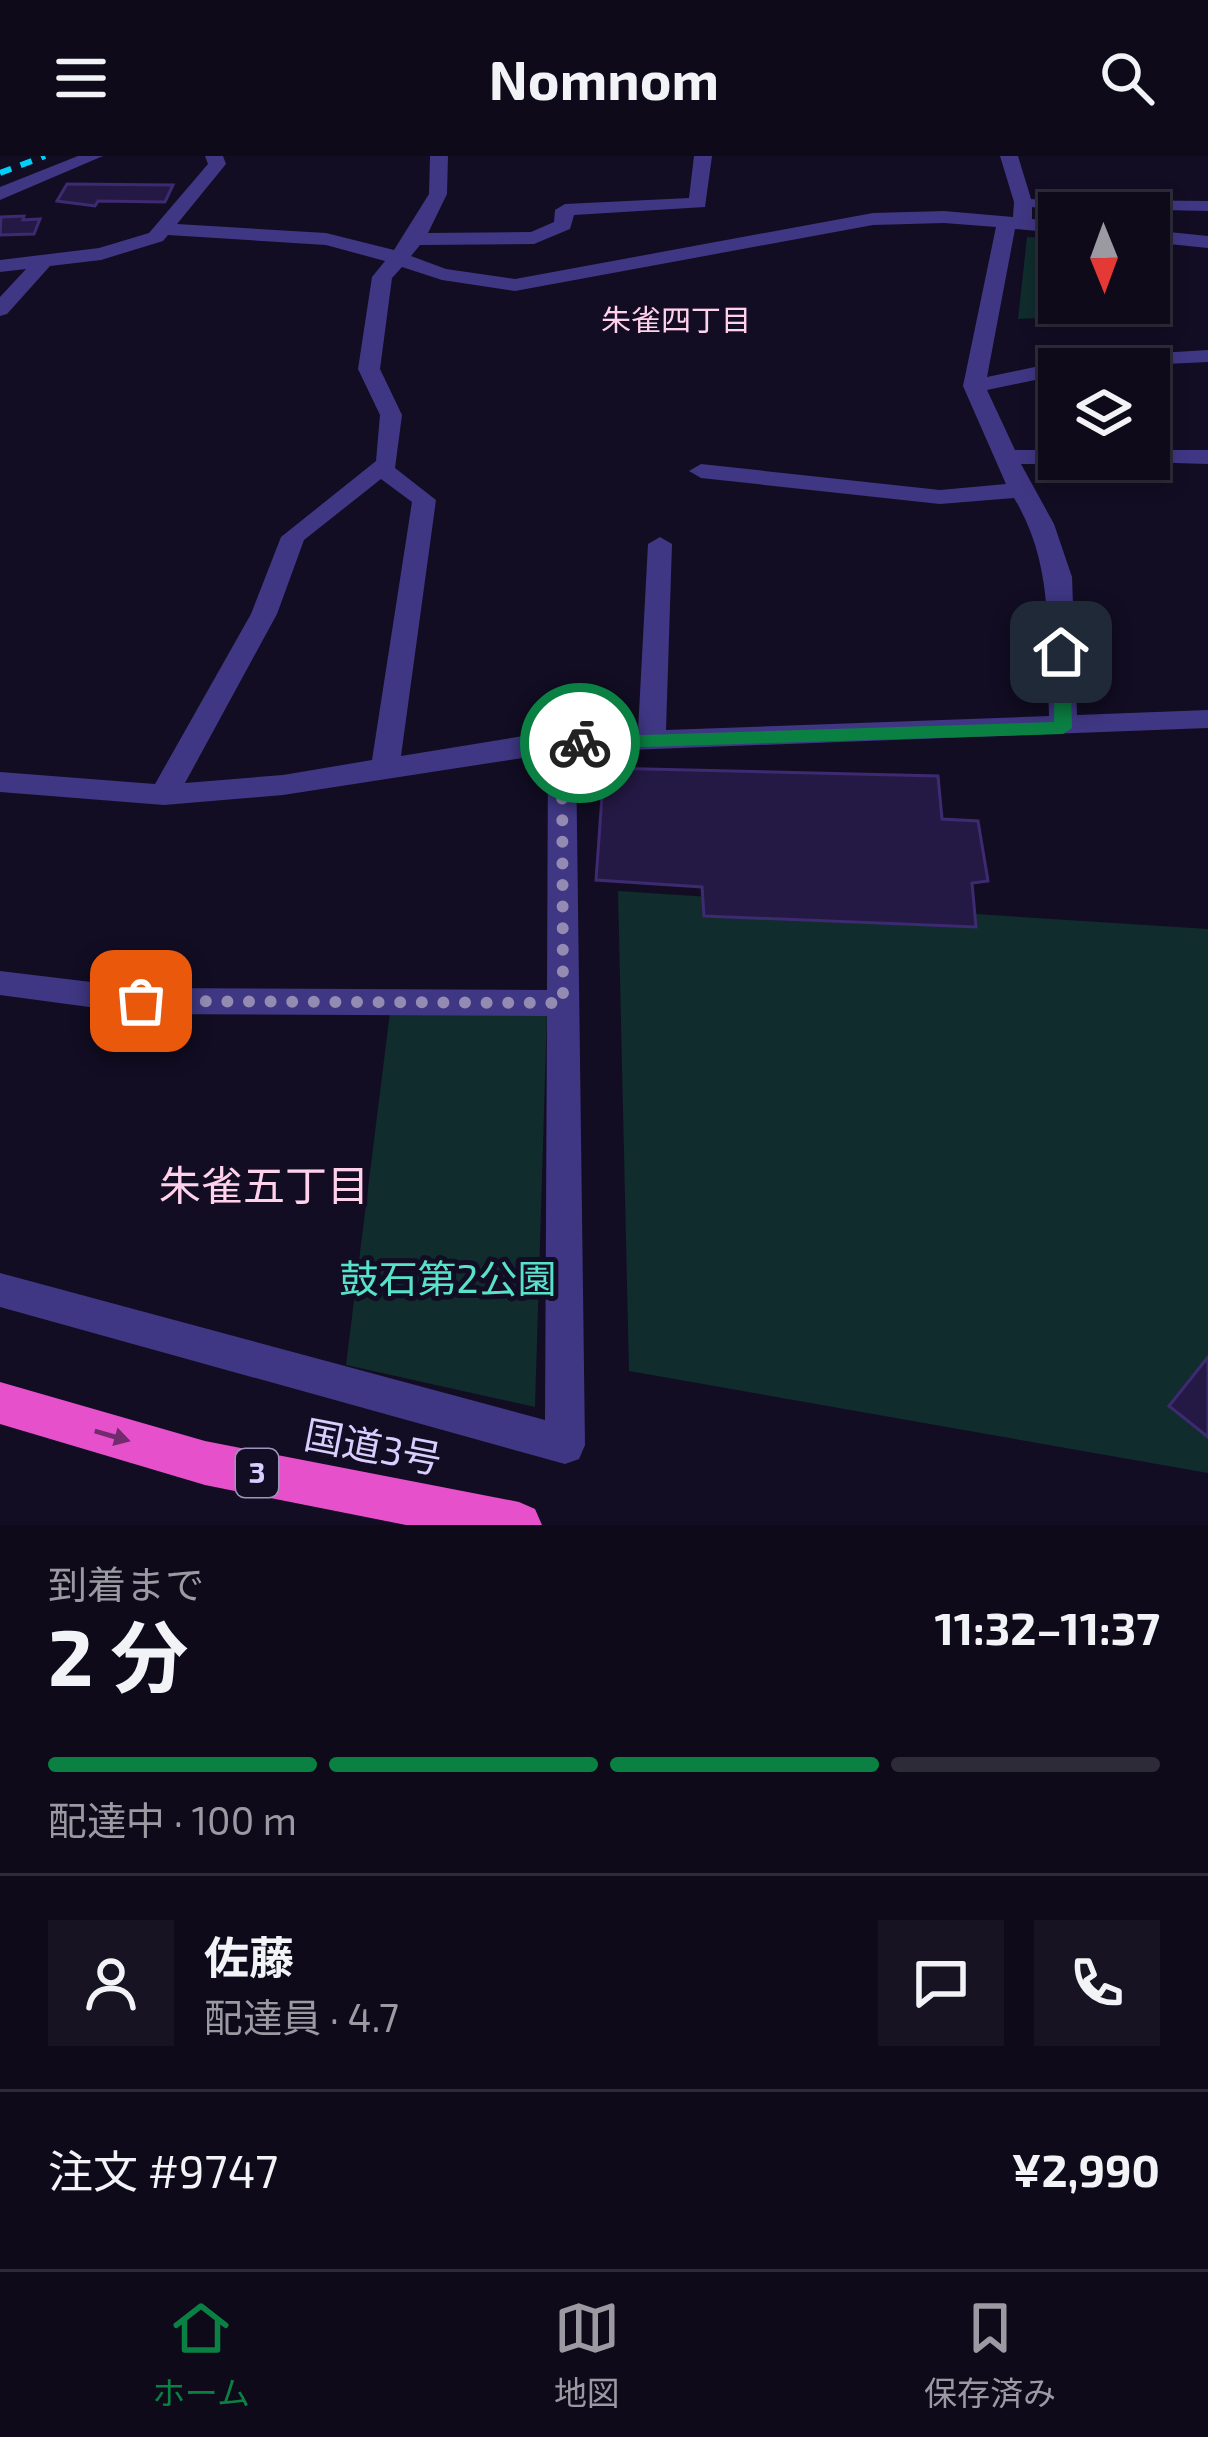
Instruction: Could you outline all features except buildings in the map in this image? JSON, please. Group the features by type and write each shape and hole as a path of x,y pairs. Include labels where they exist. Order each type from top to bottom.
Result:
{"highway":[{"name":"国道3号","path":"0,1403 205,1463 519,1525"}],"street":[{"path":"0,194 94,156"},
{"path":"0,266 111,251 156,237 217,164 214,156"},
{"path":"164,795 264,614 292,537 383,470 391,415 369,369 382,277 407,248 438,194 440,156"},
{"path":"167,229 407,248 534,238 562,225 565,210 698,203 703,156"},
{"path":"1009,156 1017,216 974,386 1021,490 1042,524 1059,577 1063,728"},
{"path":"407,248 442,274 515,285 873,219 1017,216 1038,222"},
{"path":"1170,238 1208,242"},
{"path":"0,310 43,262"},
{"path":"974,386 1077,365 1208,356"},
{"path":"1006,457 1038,457"},
{"path":"1170,457 1208,457"},
{"path":"383,470 424,500 385,770"},
{"path":"701,471 940,497 1021,490"},
{"path":"652,738 660,544"},
{"path":"0,782 164,795 283,785 523,746 652,738 1063,728 1208,718"},
{"path":"0,1290 565,1445 562,745"},
{"path":"0,983 141,1001 563,1003"}],"lane":[{"path":"1017,216 1208,206"}],"green space":[{"path":"1027,237 1038,238 1038,318 1018,319"},
{"path":"618,891 1208,929 1208,1473 629,1371"},
{"name":"鼓石第2公園","path":"390,1012 547,1014 535,1407 346,1365"}],"railway":[{"path":"0,173 45,156"}],"way so far":[{"path":"141,1001 563,1003 562,745 580,743"}],"district":[{"name":"朱雀四丁目","path":"676,321"},
{"name":"朱雀五丁目","path":"264,1186"}],"route":[{"path":"580,743 1063,728 1061,652"}]}
